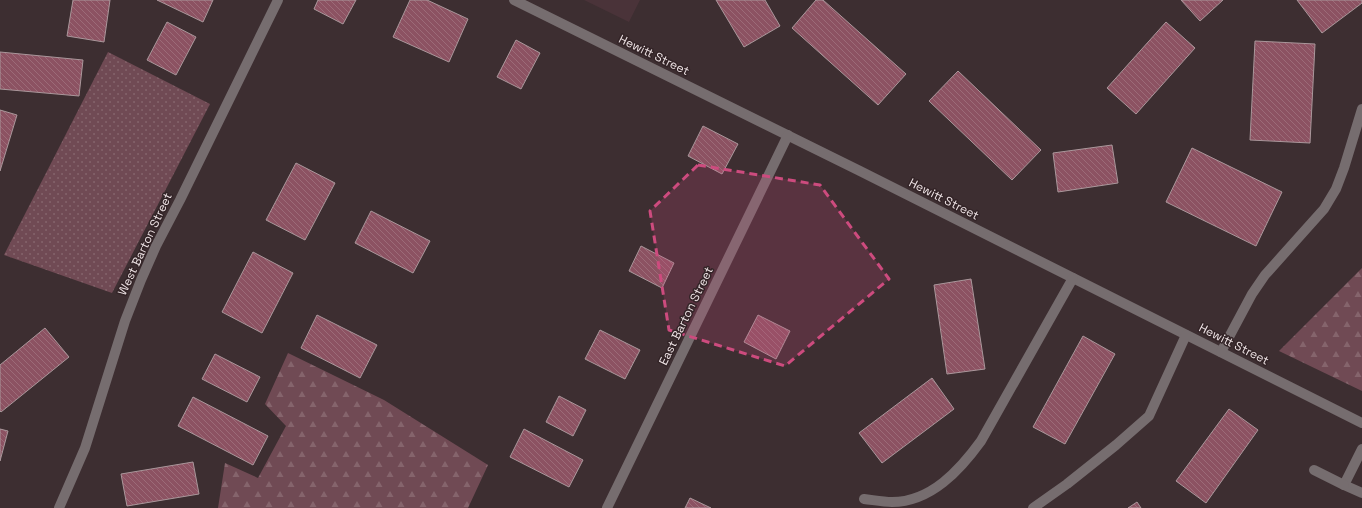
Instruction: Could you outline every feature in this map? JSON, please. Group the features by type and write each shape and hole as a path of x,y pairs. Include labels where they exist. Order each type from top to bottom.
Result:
{"street":[{"name":"West Barton Street","path":"59,508 85,448 125,321 141,280 156,246 278,0"},
{"name":"Hewitt Street","path":"514,0 788,135 1362,423"},
{"path":"1221,352 1252,294 1265,275 1324,209 1336,189 1362,109"},
{"name":"East Barton Street","path":"607,508 788,135"},
{"path":"864,499 892,502 911,500 934,490 960,468 981,441 1073,278"},
{"path":"1033,508 1067,484 1116,445 1149,416 1186,335"},
{"path":"1344,485 1362,449"},
{"path":"1314,470 1362,493"}],"highlighted area":[{"path":"698,165 820,185 889,279 785,366 669,330 650,211"}],"shaded area":[{"path":"584,0 640,0 629,22"}],"green space":[{"path":"108,52 210,104 112,293 4,255"},
{"path":"1362,268 1362,391 1279,351"},
{"path":"288,353 384,400 488,465 468,508 218,508 225,463 258,478 286,426 265,404"}],"building":[{"path":"73,0 110,0 104,42 67,36"},
{"path":"157,0 213,0 203,22"},
{"path":"318,0 356,0 343,24 314,9"},
{"path":"410,0 427,0 468,19 449,62 393,37"},
{"path":"716,0 765,0 780,26 744,47"},
{"path":"816,0 823,0 906,74 878,105 792,28"},
{"path":"1181,0 1223,0 1200,21"},
{"path":"1297,0 1362,0 1362,3 1322,33"},
{"path":"167,22 196,37 176,75 147,60"},
{"path":"1166,22 1195,48 1136,114 1107,88"},
{"path":"516,40 540,53 521,89 497,77"},
{"path":"1255,41 1315,44 1310,143 1250,140"},
{"path":"0,52 83,60 79,96 0,89"},
{"path":"958,71 1041,150 1012,180 929,101"},
{"path":"0,110 17,115 0,171"},
{"path":"703,126 738,144 722,174 688,156"},
{"path":"1112,145 1118,183 1058,192 1053,153"},
{"path":"1192,148 1282,192 1256,246 1166,202"},
{"path":"296,163 335,183 305,240 266,220"},
{"path":"371,211 430,241 413,273 355,243"},
{"path":"641,246 674,263 662,288 629,271"},
{"path":"253,252 293,273 262,333 222,312"},
{"path":"971,279 985,369 947,374 934,285"},
{"path":"317,315 377,345 360,378 301,348"},
{"path":"758,315 790,331 776,359 744,342"},
{"path":"45,328 69,357 1,412 0,365"},
{"path":"600,330 640,350 625,379 585,359"},
{"path":"1083,336 1115,354 1065,444 1033,427"},
{"path":"215,354 260,377 247,402 202,379"},
{"path":"932,378 954,409 882,463 859,433"},
{"path":"559,396 586,410 573,436 546,422"},
{"path":"193,397 268,436 253,465 178,426"},
{"path":"1229,409 1258,430 1206,503 1176,481"},
{"path":"0,429 8,431 0,461"},
{"path":"524,429 583,460 569,487 510,457"},
{"path":"193,462 199,494 127,506 121,474"},
{"path":"690,498 711,508 685,508"},
{"path":"1137,502 1141,508 1128,508"}]}
